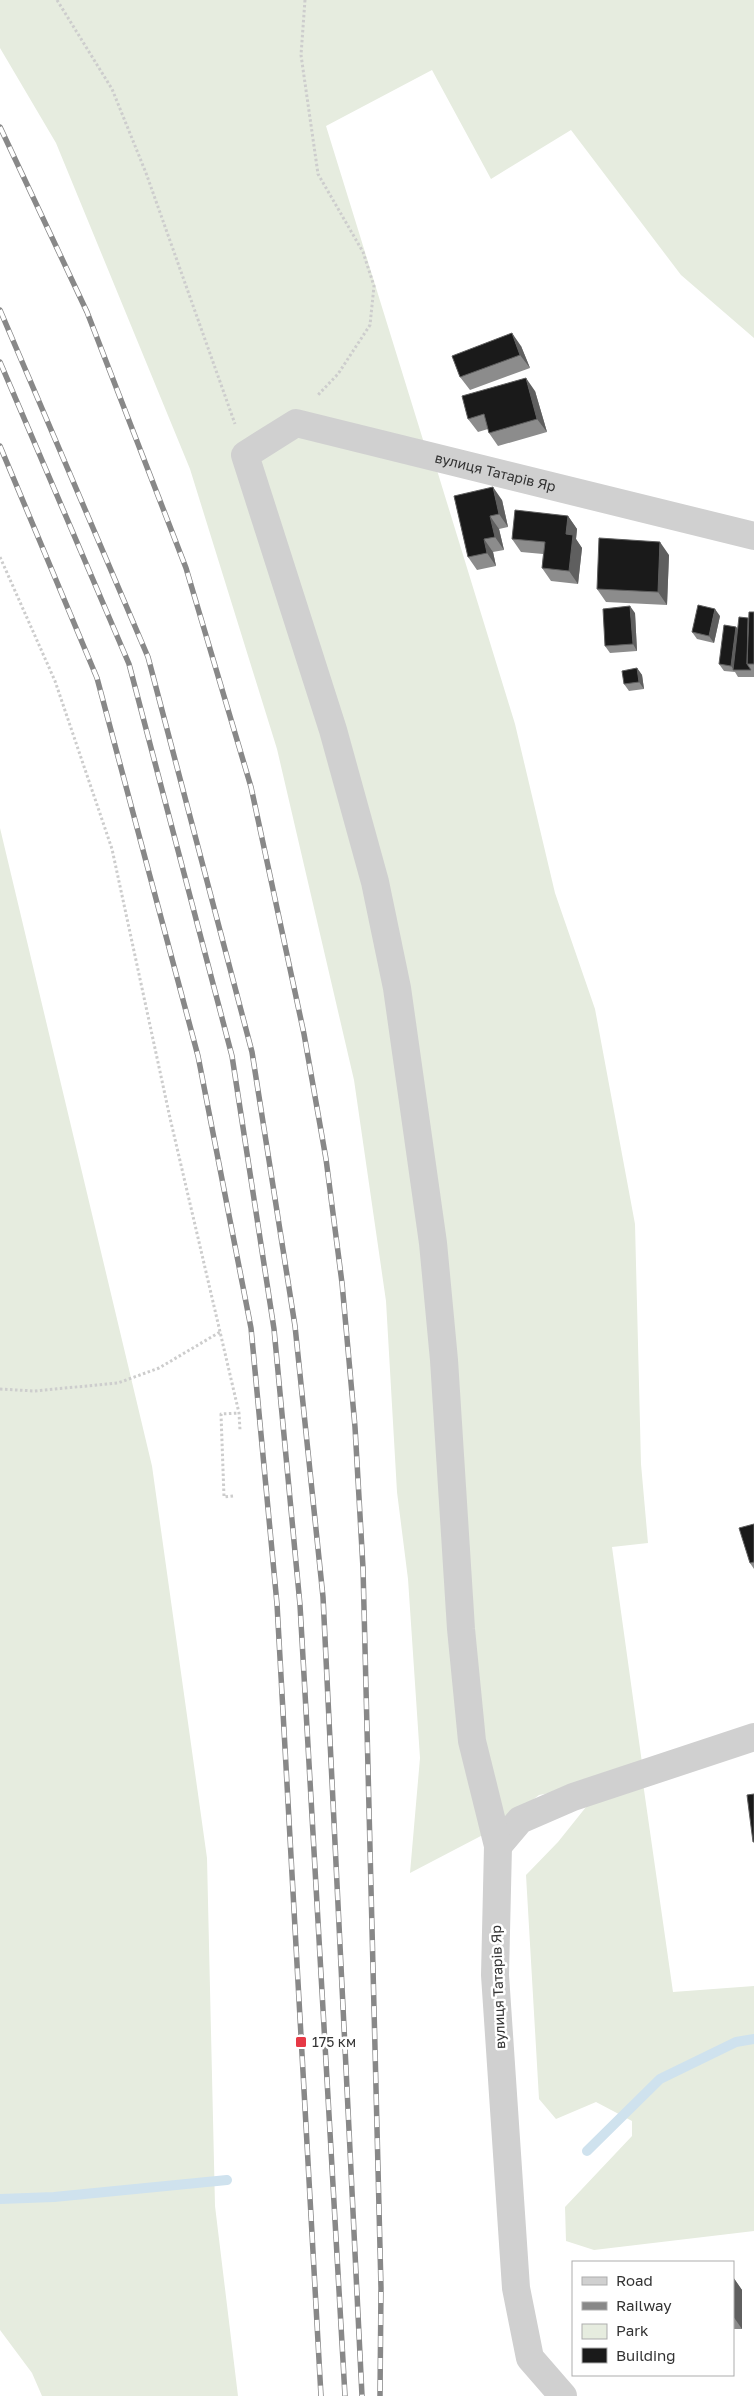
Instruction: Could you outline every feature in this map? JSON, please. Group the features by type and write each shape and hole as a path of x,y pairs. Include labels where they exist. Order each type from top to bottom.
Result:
{"street":[{"path":"245,455 296,423"},
{"name":"вулиця Татарів Яр","path":"296,423 754,536"},
{"name":"вулиця Татарів Яр","path":"245,455 333,730 375,882 397,988 434,1253 444,1360 461,1629 472,1741 498,1846 495,1975 516,2288 530,2358 563,2396"},
{"path":"498,1846 520,1820 573,1797 754,1737"}],"path":[{"path":"57,0 112,89 146,173 245,455"},
{"path":"296,423 338,374 370,325 374,286 363,252 318,174 301,55 305,0"},
{"path":"0,557 55,681 112,849 170,1118 239,1414 240,1430"},
{"path":"0,1389 34,1390 118,1383 159,1368 220,1332"},
{"path":"233,1496 224,1497 221,1414 239,1414"}],"green space":[{"path":"0,0 754,0 754,338 681,275 571,130 491,179 432,70 326,126 424,443 436,467 515,724 555,893 595,1009 635,1224 641,1464 648,1543 612,1547 642,1763 614,1781 539,1795 500,1826 410,1873 420,1758 408,1579 397,1492 386,1301 354,1080 277,749 190,469 56,143 0,48"},
{"path":"0,828 152,1466 207,1858 215,2206 238,2396 42,2396 32,2373 0,2330"},
{"path":"643,1783 673,1992 754,1986 754,2231 594,2250 566,2241 565,2207 632,2136 632,2121 596,2102 556,2119 539,2099 526,1875 558,1842 594,1797"}],"building":[{"path":"512,333 520,355 460,377 452,356"},
{"path":"526,378 537,419 489,433 484,414 468,419 462,396"},
{"path":"493,487 499,514 490,516 495,537 484,539 487,553 468,557 454,496"},
{"path":"515,510 568,516 566,534 573,535 569,571 542,568 545,542 512,539"},
{"path":"599,538 660,542 658,592 597,589"},
{"path":"698,605 715,609 709,636 692,632"},
{"path":"630,606 633,644 605,646 603,609"},
{"path":"749,612 754,612 754,664 747,664"},
{"path":"739,617 748,618 747,664 751,670 733,670"},
{"path":"724,625 736,627 731,666 719,664"},
{"path":"637,668 639,682 624,684 622,671"},
{"path":"754,1524 754,1562 750,1563 739,1528"},
{"path":"754,1794 754,1842 753,1842 747,1795"}],"waterway":[{"path":"587,2151 660,2079 736,2042 754,2039"},
{"path":"0,2199 54,2197 227,2180"}],"railway":[{"path":"0,127 87,312 186,568 251,787 304,1034 326,1159 342,1283 355,1427 363,1568 381,2288 380,2396"},
{"path":"0,310 148,657 252,1052 295,1326 323,1597 362,2396"},
{"path":"0,362 129,664 232,1056 274,1329 300,1605 345,2396"},
{"path":"0,446 97,678 198,1056 251,1328 277,1604 321,2396"}],"place":[{"name":"175 км","path":"301,2042"}]}
